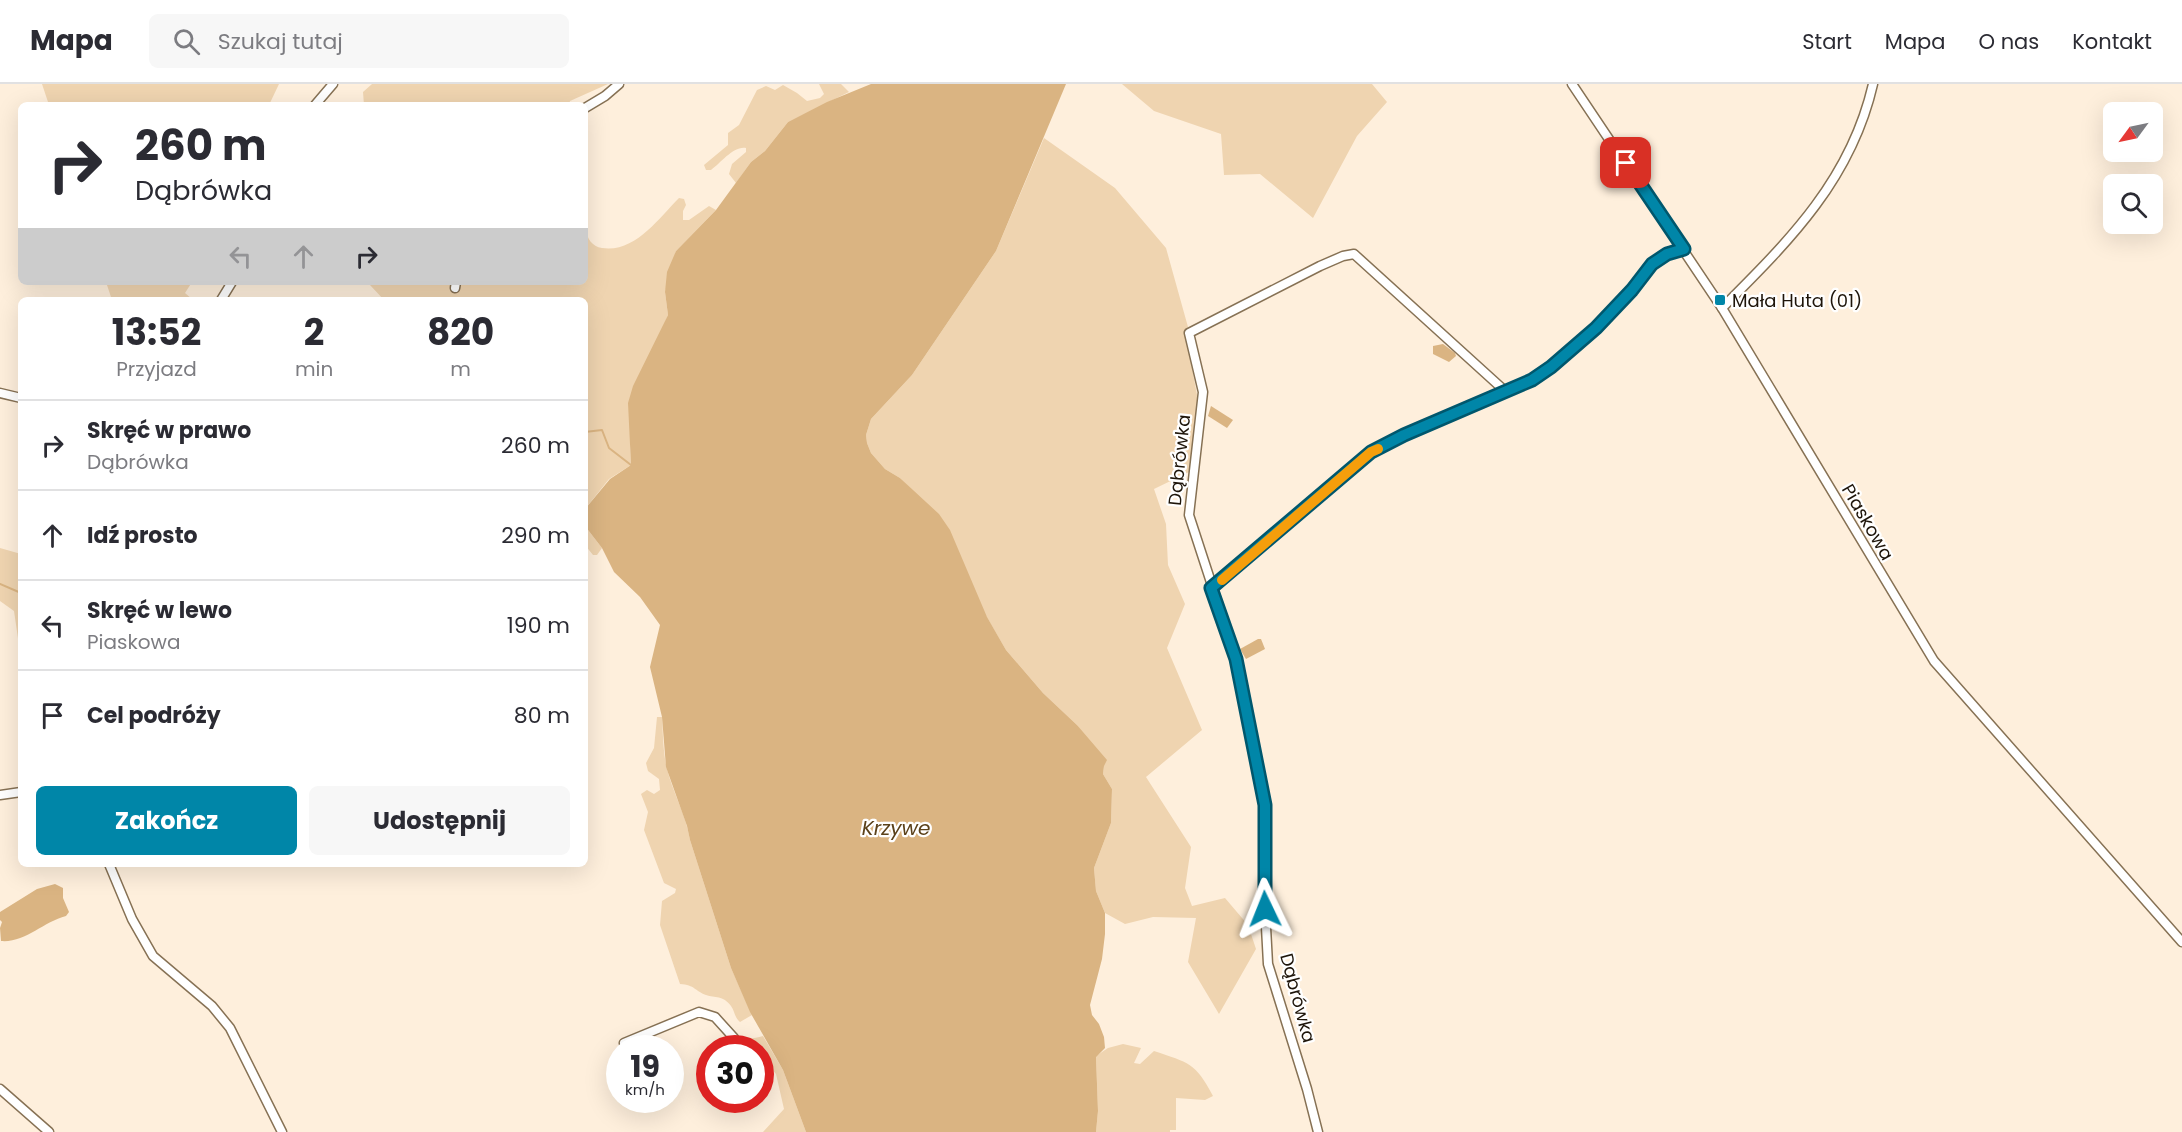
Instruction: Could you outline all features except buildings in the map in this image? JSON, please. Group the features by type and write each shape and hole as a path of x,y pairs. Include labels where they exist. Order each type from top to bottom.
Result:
{"street":[{"path":"318,102 333,84"},
{"path":"588,106 619,84"},
{"name":"Piaskowa","path":"1572,84 1722,309 1934,661 2182,942"},
{"path":"1722,309 1770,260 1814,210 1831,186 1867,109 1873,84"},
{"path":"1211,588 1371,452 1404,435 1532,380 1551,367 1596,328 1632,290 1652,264 1667,254 1684,249"},
{"name":"Dąbrówka","path":"1318,1132 1268,964 1264,890 1265,805 1236,659 1189,515 1203,392 1190,333 1320,266 1353,254 1505,391"},
{"path":"0,393 18,397"},
{"path":"0,795 18,792"},
{"path":"110,867 132,919 153,956 212,1006 230,1028 282,1132"},
{"path":"643,1035 699,1012 715,1017 731,1035"},
{"path":"0,1089 49,1132"}],"shaded area":[{"path":"42,84 279,84 270,102 48,102"},
{"path":"372,84 608,84 570,102 364,102 363,92"},
{"path":"819,84 841,84 849,92 788,122 765,151 751,162 736,183 729,174 732,164 746,152 746,148 736,150 711,170 706,170 704,165 728,145 728,133 739,125 757,90 766,86 775,90 783,85 807,101 820,98 824,94"},
{"path":"1122,84 1372,84 1387,102 1357,136 1313,218 1260,174 1224,175 1221,134 1154,111"},
{"path":"1044,138 1115,188 1166,248 1188,327 1185,331 1198,400 1189,472 1154,489 1166,524 1168,565 1185,604 1167,648 1202,730 1146,777 1191,847 1185,888 1192,906 1225,898 1248,925 1256,949 1219,1014 1188,962 1196,918 1153,917 1125,924 1105,913 1096,891 1094,868 1111,823 1112,789 1103,774 1104,766 1077,725 1043,693 1006,650 913,491 900,478 885,469 871,453 867,443 866,435 871,419 912,375 996,251"},
{"path":"679,198 684,199 686,205 683,220 689,220 709,206 716,210 676,251 665,292 668,315 660,334 630,442 631,465 609,479 588,505 588,297 381,297 370,285 588,285 588,237 595,246 614,248 635,240"},
{"path":"107,285 190,285 185,293 190,297 111,297"},
{"path":"588,530 602,548 597,555 593,555 588,549"},
{"path":"0,548 18,553 18,638 14,611 0,601"},
{"path":"657,717 662,717 667,769 686,822 731,968 752,1015 740,1022 725,1000 680,984 660,925 662,901 675,893 676,889 664,883 644,830 648,812 641,794 647,790 654,794 660,790 659,779 648,771 646,763 654,748"},
{"path":"1123,1044 1141,1048 1134,1063 1140,1064 1154,1051 1190,1065 1201,1076 1213,1096 1205,1100 1176,1098 1176,1130 1170,1130 1170,1132 1096,1132 1098,1111 1096,1056 1108,1048"},
{"path":"774,1055 783,1070 806,1132 763,1132 784,1109"}],"water":[{"name":"Krzywe","path":"871,84 1066,84 996,251 912,375 871,419 866,435 871,453 885,469 900,478 939,514 950,530 987,617 1006,650 1043,693 1077,725 1107,760 1103,774 1112,789 1111,823 1094,868 1096,891 1105,913 1102,959 1090,1005 1092,1015 1099,1024 1104,1037 1105,1048 1096,1057 1098,1111 1096,1132 806,1132 783,1070 774,1054 774,1035 763,1035 750,1012 731,968 687,826 666,767 662,717 650,667 660,625 640,597 614,572 602,548 588,530 588,505 610,479 631,465 628,403 633,386 668,315 665,292 667,272 676,251 716,210 751,162 765,151 788,122 827,102"},
{"path":"1443,344 1456,356 1449,362 1433,354 1433,346"},
{"path":"1211,406 1233,420 1227,428 1208,416"},
{"path":"1261,639 1265,649 1246,659 1240,649"},
{"path":"55,884 63,888 63,898 69,912 66,916 26,936 1,941 0,912 37,889"}],"waterway":[{"path":"588,432 602,430 609,448 631,465"},
{"path":"0,584 18,592"}],"slow traffic":[{"path":"1222,580 1371,452 1378,449"}],"place":[{"name":"Mała Huta (01)","path":"1720,300"}],"route":[{"path":"1265,909 1265,805 1236,659 1211,588 1371,452 1404,435 1532,380 1551,367 1596,328 1632,290 1652,264 1667,254 1684,249 1626,163"}]}
